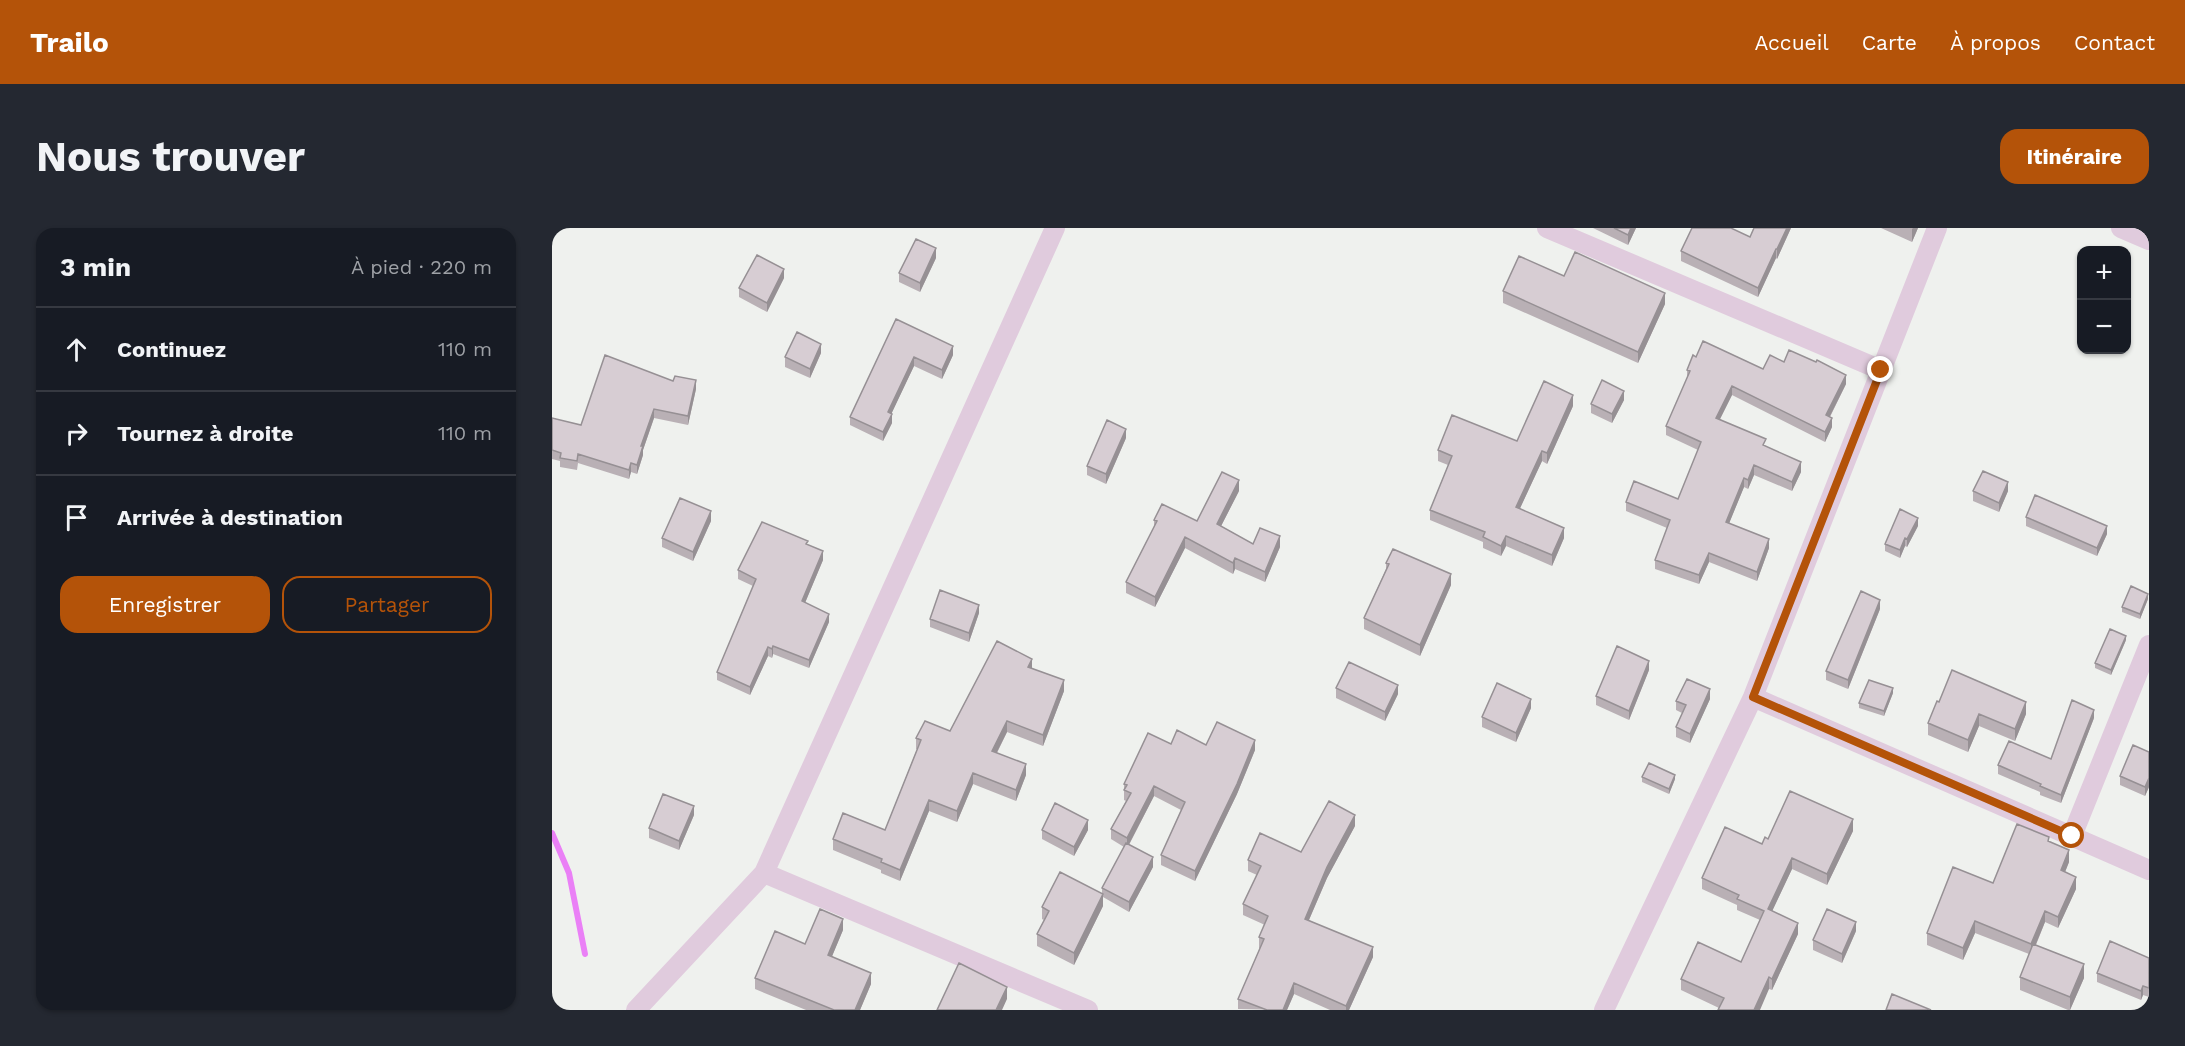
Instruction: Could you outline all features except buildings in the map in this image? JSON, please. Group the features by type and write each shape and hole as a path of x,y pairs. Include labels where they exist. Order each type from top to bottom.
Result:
{"street":[{"path":"636,1010 764,873 1055,228"},
{"path":"1547,228 1881,370"},
{"path":"1604,1010 1753,697 1937,228"},
{"path":"2121,228 2149,240"},
{"path":"2072,836 2149,645"},
{"path":"1753,697 2149,870"},
{"path":"764,873 1088,1010"}],"waterway":[{"path":"552,833 569,873 585,954"}],"route":[{"path":"1881,370 1753,697 2072,836"}]}
